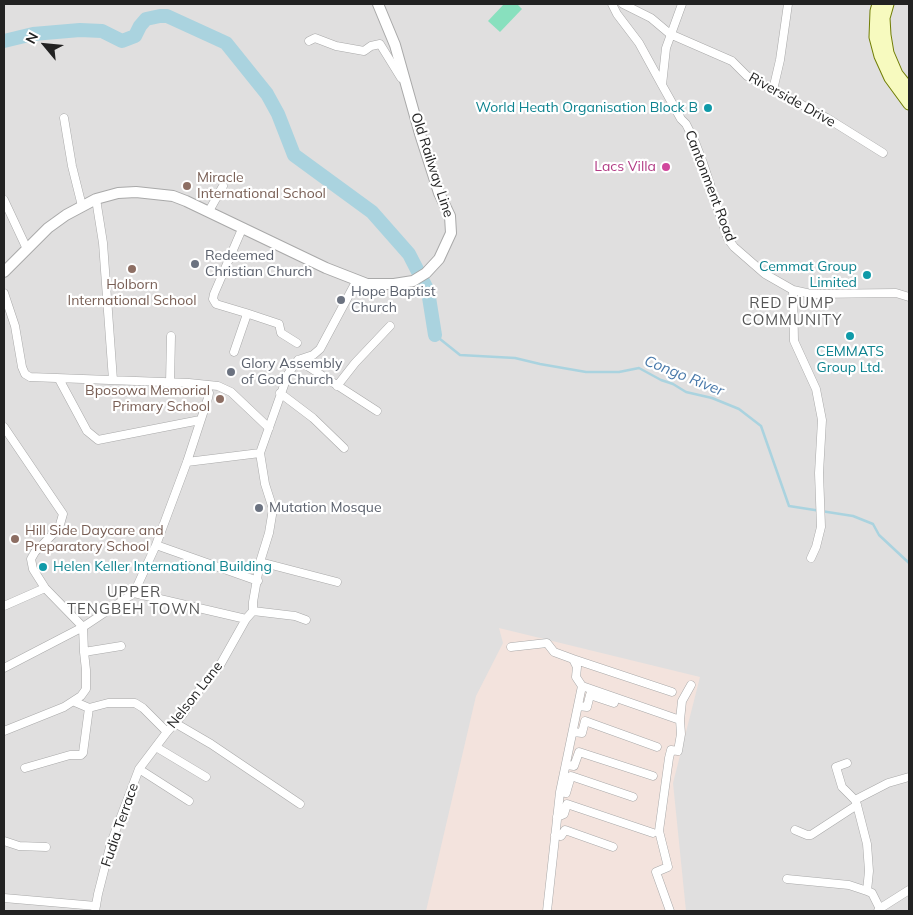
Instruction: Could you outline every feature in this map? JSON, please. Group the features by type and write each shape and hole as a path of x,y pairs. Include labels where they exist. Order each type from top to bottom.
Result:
{"main road":[{"path":"878,4 876,37 880,56 890,78 909,104"},
{"path":"888,4 884,18 888,53 898,74 909,89"}],"street":[{"name":"Old Railway Line","path":"4,272 48,228 82,206 96,199 118,193 156,193 173,196 209,211 326,268 368,284 382,285 413,281 426,273 439,259 452,233 450,216 439,193 407,85 387,24 378,4"},
{"name":"Cantonment Road","path":"612,4 617,14 639,43 681,119 686,124 704,163 728,239 740,253 760,270 793,290 811,294 896,293 909,297"},
{"name":"Riverside Drive","path":"624,4 651,18 670,34 732,60 747,76 826,118 883,153"},
{"path":"662,85 666,48 682,4"},
{"path":"772,90 780,60 788,4"},
{"path":"309,41 315,38 336,46 364,51 371,46 380,44 407,85"},
{"path":"64,118 72,166 82,206"},
{"path":"209,211 223,186"},
{"path":"96,199 104,243 113,380"},
{"path":"4,200 27,249"},
{"path":"242,228 213,299 216,304 279,324 281,333 297,343"},
{"path":"306,620 295,616 253,611 260,562 269,533 273,510 265,484 260,453 288,374 298,360 313,355 320,348 357,280"},
{"path":"793,290 794,341 816,389 822,420 819,473 821,527 811,558"},
{"path":"4,293 15,326 25,374 30,377 218,386 231,392 269,428"},
{"path":"234,352 246,313"},
{"path":"337,386 355,363 390,326"},
{"path":"170,383 171,336"},
{"path":"298,360 377,411"},
{"path":"59,379 87,431 98,440 200,420"},
{"path":"4,668 83,627 134,593 156,545 187,462 208,398 209,393 205,385"},
{"path":"280,393 313,418 344,448"},
{"path":"4,427 63,514 59,528 35,552 31,560 33,569 45,588 83,627 86,670 86,689 74,702 64,708 4,731"},
{"path":"187,462 260,453"},
{"path":"156,545 258,581"},
{"path":"260,562 337,582"},
{"path":"4,606 45,588"},
{"path":"134,593 246,619"},
{"name":"Nelson Lane","path":"139,769 183,714 202,686 219,667 246,619 253,611"},
{"path":"511,647 547,643 554,652 573,660 672,692"},
{"path":"84,652 121,646"},
{"path":"573,660 577,667 576,677 582,686 680,720"},
{"path":"670,911 656,872 668,868 659,831 669,758 671,750 678,751 681,734 682,701 691,685"},
{"path":"547,911 560,792 574,732 582,686"},
{"path":"579,706 587,707 590,695 663,720"},
{"path":"74,702 89,708 108,703 135,703 143,708 167,732"},
{"path":"25,768 70,755 81,755 83,753 89,708"},
{"path":"574,732 582,733 585,721 656,747"},
{"path":"175,723 211,744 300,804"},
{"path":"156,746 206,777"},
{"path":"567,765 574,766 579,752 653,776"},
{"path":"847,763 836,767 842,787 856,802 867,844 869,871 867,891"},
{"path":"139,769 189,801"},
{"name":"Fudia Terrace","path":"96,909 111,842 139,769"},
{"path":"560,792 566,792 571,776 633,797"},
{"path":"795,830 811,835 856,802 888,783 909,777"},
{"path":"557,817 564,814 567,804 653,833"},
{"path":"555,835 561,836 565,830 613,847"},
{"path":"4,841 19,846 46,847"},
{"path":"787,879 849,885 867,891 872,893 879,910 909,890"},
{"path":"4,898 96,909"}],"shaded area":[{"path":"4,4 909,4 909,911 4,911"},
{"path":"499,628 700,677 673,783 686,911 426,911 476,696 503,643"}],"green space":[{"path":"504,4 517,4 522,9 500,32 488,21"}],"waterway":[{"path":"4,41 33,34 80,30 102,31 122,41 135,36 146,19 167,16 226,43 267,94 278,114 294,155 372,212 409,254 428,291 435,335"},
{"name":"Congo River","path":"435,335 460,355 515,358 586,372 619,372 639,368 686,392 712,398 739,409 761,426 789,506 853,516 873,524 879,535 909,563"}],"place":[{"name":"World Heath Organisation Block B","path":"708,108"},
{"name":"Lacs Villa","path":"666,167"},
{"name":"Miracle International School","path":"187,186"},
{"name":"Redeemed Christian Church","path":"195,264"},
{"name":"Holborn International School","path":"132,269"},
{"name":"Cemmat Group Limited","path":"867,275"},
{"name":"Hope Baptist Church","path":"341,300"},
{"name":"CEMMATS Group Ltd.","path":"850,336"},
{"name":"Glory Assembly of God Church","path":"231,372"},
{"name":"Bposowa Memorial Primary School","path":"220,399"},
{"name":"Mutation Mosque","path":"259,508"},
{"name":"Hill Side Daycare and Preparatory School","path":"15,539"},
{"name":"Helen Keller International Building","path":"43,567"}],"district":[{"name":"RED PUMP COMMUNITY","path":"792,312"},
{"name":"UPPER TENGBEH TOWN","path":"134,600"}]}
